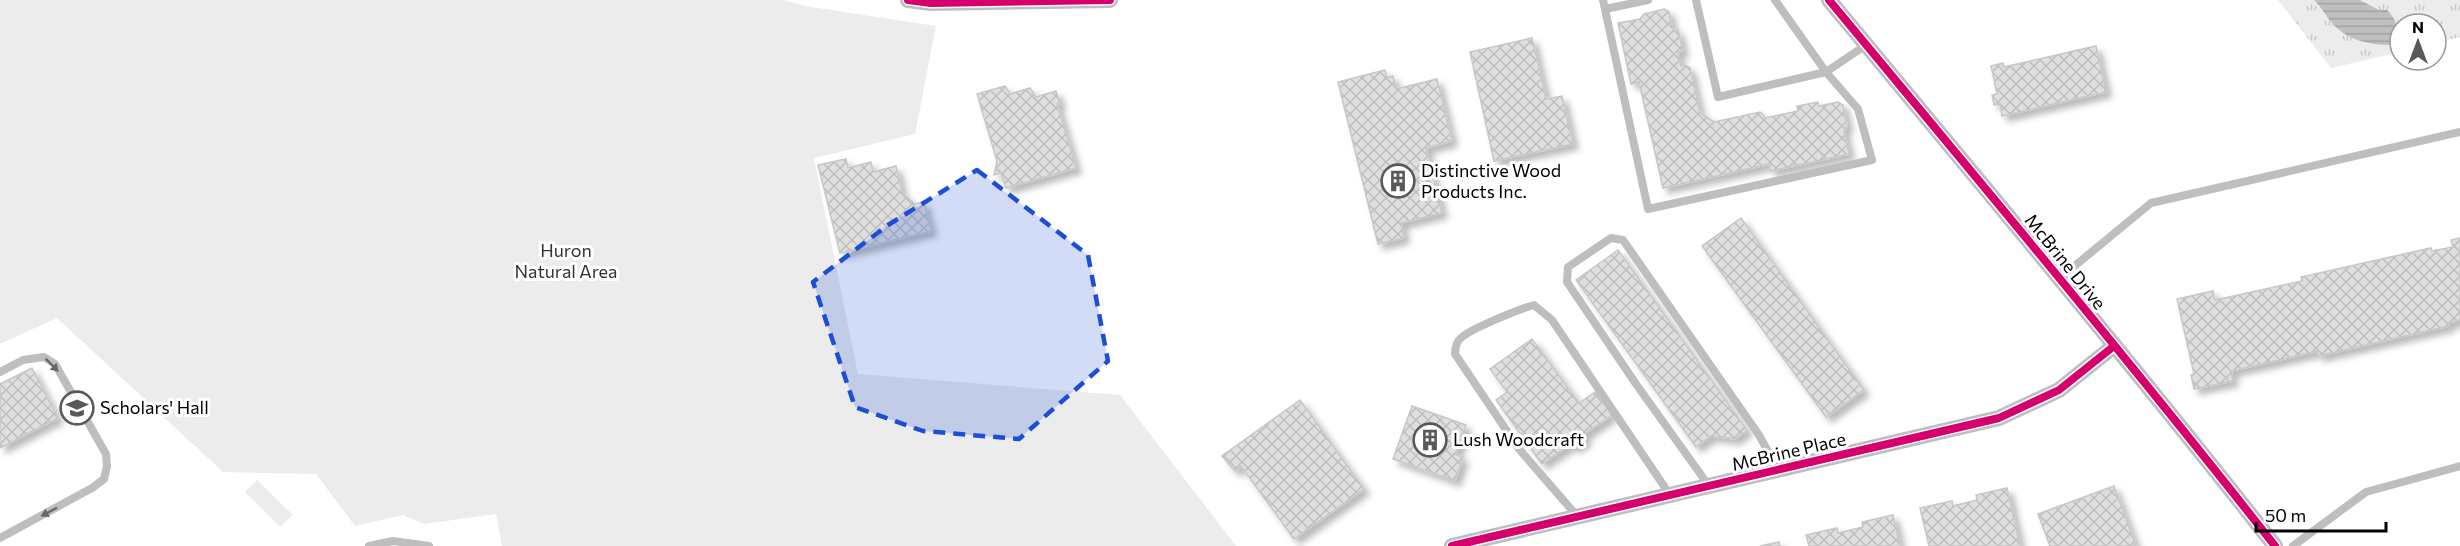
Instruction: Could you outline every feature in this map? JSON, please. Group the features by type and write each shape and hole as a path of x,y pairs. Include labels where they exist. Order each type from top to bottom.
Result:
{"street":[{"path":"908,0 931,3 1110,0"},
{"name":"McBrine Drive","path":"1829,0 2184,429 2275,546"},
{"name":"McBrine Place","path":"1452,546 1999,418 2059,390 2114,346"}],"lane":[{"path":"1648,0 1604,5 1648,209 1872,160 1858,108 1826,72 1775,0"},
{"path":"1696,0 1718,97 1826,72 1866,45"},
{"path":"2060,278 2151,203 2460,132"},
{"path":"1709,486 1567,282 1568,267 1611,238 1623,240 1759,435 1778,470"},
{"path":"1578,517 1519,449 1455,354 1455,347 1461,337 1534,305 1544,310 1552,320 1670,495"},
{"path":"0,372 23,360 44,357 55,364 106,454 107,466 104,479 92,488 0,538"},
{"path":"2293,546 2366,492 2460,466"},
{"path":"369,546 393,541 429,546"}],"highlighted area":[{"path":"977,170 1088,255 1108,361 1019,439 923,431 855,407 813,282 888,225"}],"green space":[{"name":"Huron Natural Area","path":"0,0 784,0 805,6 936,26 915,134 814,158 858,374 1120,395 1236,546 502,546 496,514 424,524 403,515 355,526 316,474 223,472 57,318 0,344"},
{"path":"2278,0 2314,0 2334,25 2388,44 2388,55 2331,68"},
{"path":"2360,0 2460,0 2460,37 2448,40 2448,12 2388,12 2388,39 2379,10"},
{"path":"257,480 293,515 280,527 245,492"}],"shaded area":[{"path":"2314,0 2360,0 2379,10 2387,10 2388,45 2367,43 2351,37 2332,23"}],"building":[{"path":"1664,9 1669,12 1673,31 1678,30 1683,51 1678,52 1681,66 1685,65 1690,68 1700,113 1714,122 1760,112 1765,118 1798,111 1797,106 1818,102 1819,106 1838,102 1843,105 1847,126 1844,131 1849,154 1771,171 1770,164 1663,188 1639,82 1631,84 1618,23 1640,19 1644,14"},
{"path":"1532,38 1546,99 1562,96 1573,144 1494,161 1470,52"},
{"path":"2096,46 2106,92 2002,116 2000,104 1994,105 1992,95 1997,94 1991,66 2003,63 2004,67"},
{"name":"Distinctive Wood Products Inc.","path":"1385,70 1387,78 1393,76 1396,89 1437,79 1452,141 1426,148 1442,213 1401,223 1404,238 1378,244 1338,82"},
{"path":"1005,86 1010,94 1030,88 1036,97 1056,91 1060,104 1057,104 1076,168 1006,188 1001,173 994,175 997,161 977,94"},
{"path":"846,159 848,168 871,162 873,172 896,166 902,193 915,204 924,202 931,231 840,253 818,165"},
{"path":"1741,218 1864,390 1826,417 1702,246"},
{"path":"2460,238 2460,320 2448,323 2449,326 2318,356 2318,351 2231,371 2233,381 2194,389 2191,375 2194,374 2177,299 2213,291 2215,300 2302,281 2301,277 2431,248 2432,251 2453,247 2451,240"},
{"path":"1618,250 1747,430 1735,439 1711,436 1696,447 1576,280"},
{"path":"1532,339 1579,403 1595,392 1612,415 1583,435 1586,440 1574,448 1571,444 1542,464 1496,400 1507,392 1490,369"},
{"path":"32,368 58,418 0,448 0,384"},
{"path":"1300,400 1364,489 1294,539 1241,466 1235,471 1222,456"},
{"name":"Lush Woodcraft","path":"1412,406 1466,425 1456,455 1463,457 1455,481 1393,459"},
{"path":"2114,486 2136,546 2050,546 2038,514"},
{"path":"2007,488 2020,546 1929,546 1920,508 1952,501 1953,506 1977,500 1976,495"},
{"path":"1893,515 1900,546 1809,546 1806,535 1837,528 1838,533 1863,527 1862,522"},
{"path":"1779,542 1780,546 1760,546"}],"cycle path":[{"path":"908,0 931,3 1110,0"},
{"path":"1829,0 2110,340 2275,546"},
{"path":"1452,546 1999,418 2059,390 2114,346"}],"place":[{"name":"Distinctive Wood Products Inc.","path":"1398,181"},
{"name":"Scholars' Hall","path":"77,408"},
{"name":"Lush Woodcraft","path":"1430,440"}]}
